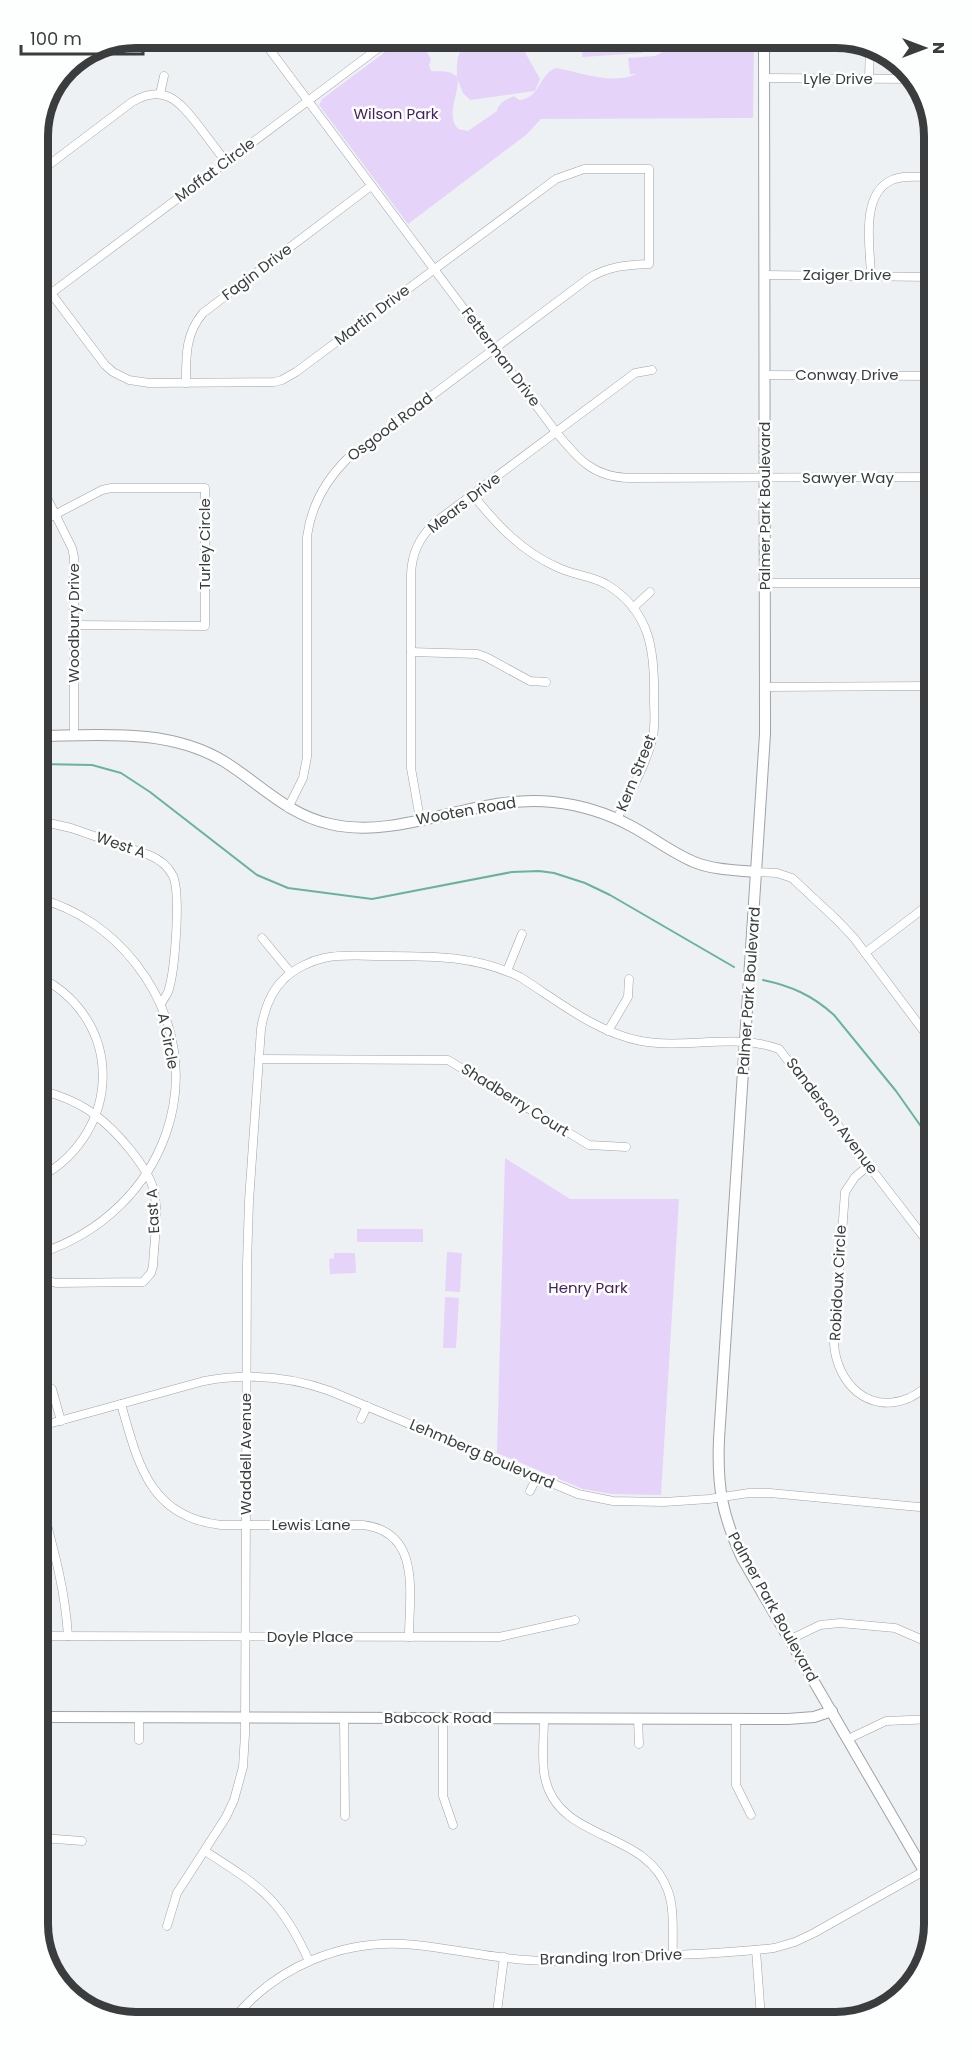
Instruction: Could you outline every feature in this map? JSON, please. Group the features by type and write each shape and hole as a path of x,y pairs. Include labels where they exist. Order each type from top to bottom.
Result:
{"main road":[{"name":"Palmer Park Boulevard","path":"764,48 765,752 719,1439 721,1497 727,1523 742,1558 924,1871"},
{"name":"Wooten Road","path":"48,736 140,736 194,746 225,763 288,808 329,824 369,828 498,803 534,800 572,804 617,819 691,861 719,869 756,872"},
{"name":"Babcock Road","path":"48,1717 795,1719 814,1717 832,1711"}],"street":[{"name":"Fetterman Drive","path":"269,48 556,432 580,460 592,469 611,476 629,478 765,478"},
{"name":"Moffat Circle","path":"48,295 379,48"},
{"path":"869,78 870,55"},
{"path":"160,94 164,76"},
{"name":"Lyle Drive","path":"764,78 903,79"},
{"path":"48,165 132,102 149,94 160,94 179,102 226,162"},
{"name":"Martin Drive","path":"48,289 105,365 113,372 137,382 265,383 282,380 296,372 556,179 584,169 649,169 649,230"},
{"path":"871,275 870,213 876,194 891,180 900,177 924,177"},
{"name":"Fagin Drive","path":"186,383 187,342 195,321 371,186"},
{"name":"Osgood Road","path":"288,808 306,768 307,537 319,495 347,459 589,278 619,265 650,264 649,230"},
{"name":"Zaiger Drive","path":"765,275 924,277"},
{"name":"Mears Drive","path":"420,819 411,768 411,574 415,549 434,524 635,374 652,370"},
{"name":"Conway Drive","path":"765,375 924,376"},
{"name":"Sawyer Way","path":"765,478 924,477"},
{"name":"Turley Circle","path":"55,514 102,490 111,488 206,488 205,626 74,625"},
{"name":"Kern Street","path":"473,495 496,524 532,554 560,569 604,583 622,596 633,608 646,629 655,665 654,728 650,747 617,819"},
{"name":"Woodbury Drive","path":"48,500 72,548 74,557 74,736"},
{"path":"48,518 55,514"},
{"path":"765,582 924,583"},
{"path":"633,608 650,592"},
{"path":"411,652 477,654 530,681 546,682"},
{"path":"766,687 924,686"},
{"name":"West A","path":"48,822 149,855 158,859 168,869 177,894 175,936 168,991 161,1004"},
{"name":"Wooten Road","path":"756,872 784,875 799,883 837,920 924,1025"},
{"name":"A Circle","path":"48,902 73,912 96,925 115,940 148,980 161,1004 170,1032 174,1057 174,1096 166,1134 148,1173 134,1192 106,1220 77,1239 48,1250"},
{"path":"865,953 924,908"},
{"path":"507,971 522,934"},
{"path":"262,938 291,973"},
{"name":"Sanderson Avenue","path":"291,973 318,959 350,956 446,957 473,961 507,971 608,1031 643,1042 746,1043 771,1046 784,1053 924,1237"},
{"name":"Waddell Avenue","path":"167,1926 177,1893 226,1817 240,1783 244,1752 246,1636 248,1219 261,1029 266,1006 277,987 291,973"},
{"path":"608,1031 628,997 629,979"},
{"path":"48,982 69,996 83,1014 96,1038 103,1083 96,1115 77,1148 48,1172"},
{"name":"Shadberry Court","path":"259,1059 448,1060 589,1145 626,1147"},
{"name":"East A","path":"48,1093 72,1102 96,1115 121,1140 148,1173 156,1215 152,1273 143,1282 56,1283 48,1281"},
{"name":"Robidoux Circle","path":"869,1166 850,1184 845,1192 843,1203 835,1357 843,1378 851,1387 879,1401 889,1402 910,1398 924,1388"},
{"name":"Lehmberg Boulevard","path":"48,1424 204,1381 246,1376 296,1380 318,1386 368,1406 578,1494 606,1500 664,1502 770,1493 924,1507"},
{"path":"52,1389 61,1421"},
{"name":"Lewis Lane","path":"121,1404 141,1470 162,1500 176,1511 199,1522 221,1525 363,1525 372,1526 389,1535 402,1547 409,1568 409,1637"},
{"path":"361,1419 368,1406"},
{"path":"530,1491 537,1478"},
{"path":"48,1539 64,1590 68,1636"},
{"name":"Doyle Place","path":"48,1636 499,1637 575,1620"},
{"path":"789,1640 810,1629 840,1623 896,1628 924,1640"},
{"path":"139,1717 139,1740"},
{"path":"344,1718 345,1816"},
{"path":"443,1718 443,1797 453,1825"},
{"path":"638,1718 639,1744"},
{"path":"736,1718 736,1785 751,1815"},
{"path":"544,1719 545,1779 556,1803 576,1822 633,1849 657,1870 668,1892 674,1955"},
{"path":"848,1739 886,1721 924,1719"},
{"path":"48,1838 82,1841"},
{"path":"205,1851 253,1882 276,1904 296,1932 309,1960"},
{"name":"Branding Iron Drive","path":"240,2012 260,1991 285,1974 309,1960 342,1949 413,1944 550,1961 756,1950 785,1946 814,1933 924,1871"},
{"path":"756,1950 761,2012"},
{"path":"497,2012 504,1957"}],"green space":[{"name":"Wilson Park","path":"391,48 427,48 431,59 429,65 431,71 448,72 457,77 458,56 462,48 523,48 540,79 535,91 546,75 556,68 597,77 627,77 637,74 630,74 628,58 655,56 669,48 754,48 753,118 541,119 526,135 408,224 319,105 322,99","holes":["458,80 463,93 470,100 535,91 526,99 519,100 514,96 506,100 499,105 497,111 468,131 458,129 455,124 453,112"]},
{"path":"583,48 644,48 644,50 642,53 582,57"},
{"name":"Henry Park","path":"505,1158 570,1199 679,1199 661,1495 612,1494 583,1489 497,1453"},
{"path":"357,1229 423,1229 423,1242 357,1242"},
{"path":"447,1252 462,1253 460,1292 445,1291"},
{"path":"334,1253 355,1253 356,1273 330,1274 329,1259 334,1258"},
{"path":"445,1297 459,1298 456,1348 443,1348"}],"waterway":[{"path":"48,764 92,765 121,773 150,792 257,875 288,888 372,899 512,872 554,873 585,883 610,895 734,967"},
{"path":"763,980 801,992 834,1015 896,1091 924,1131"}]}
